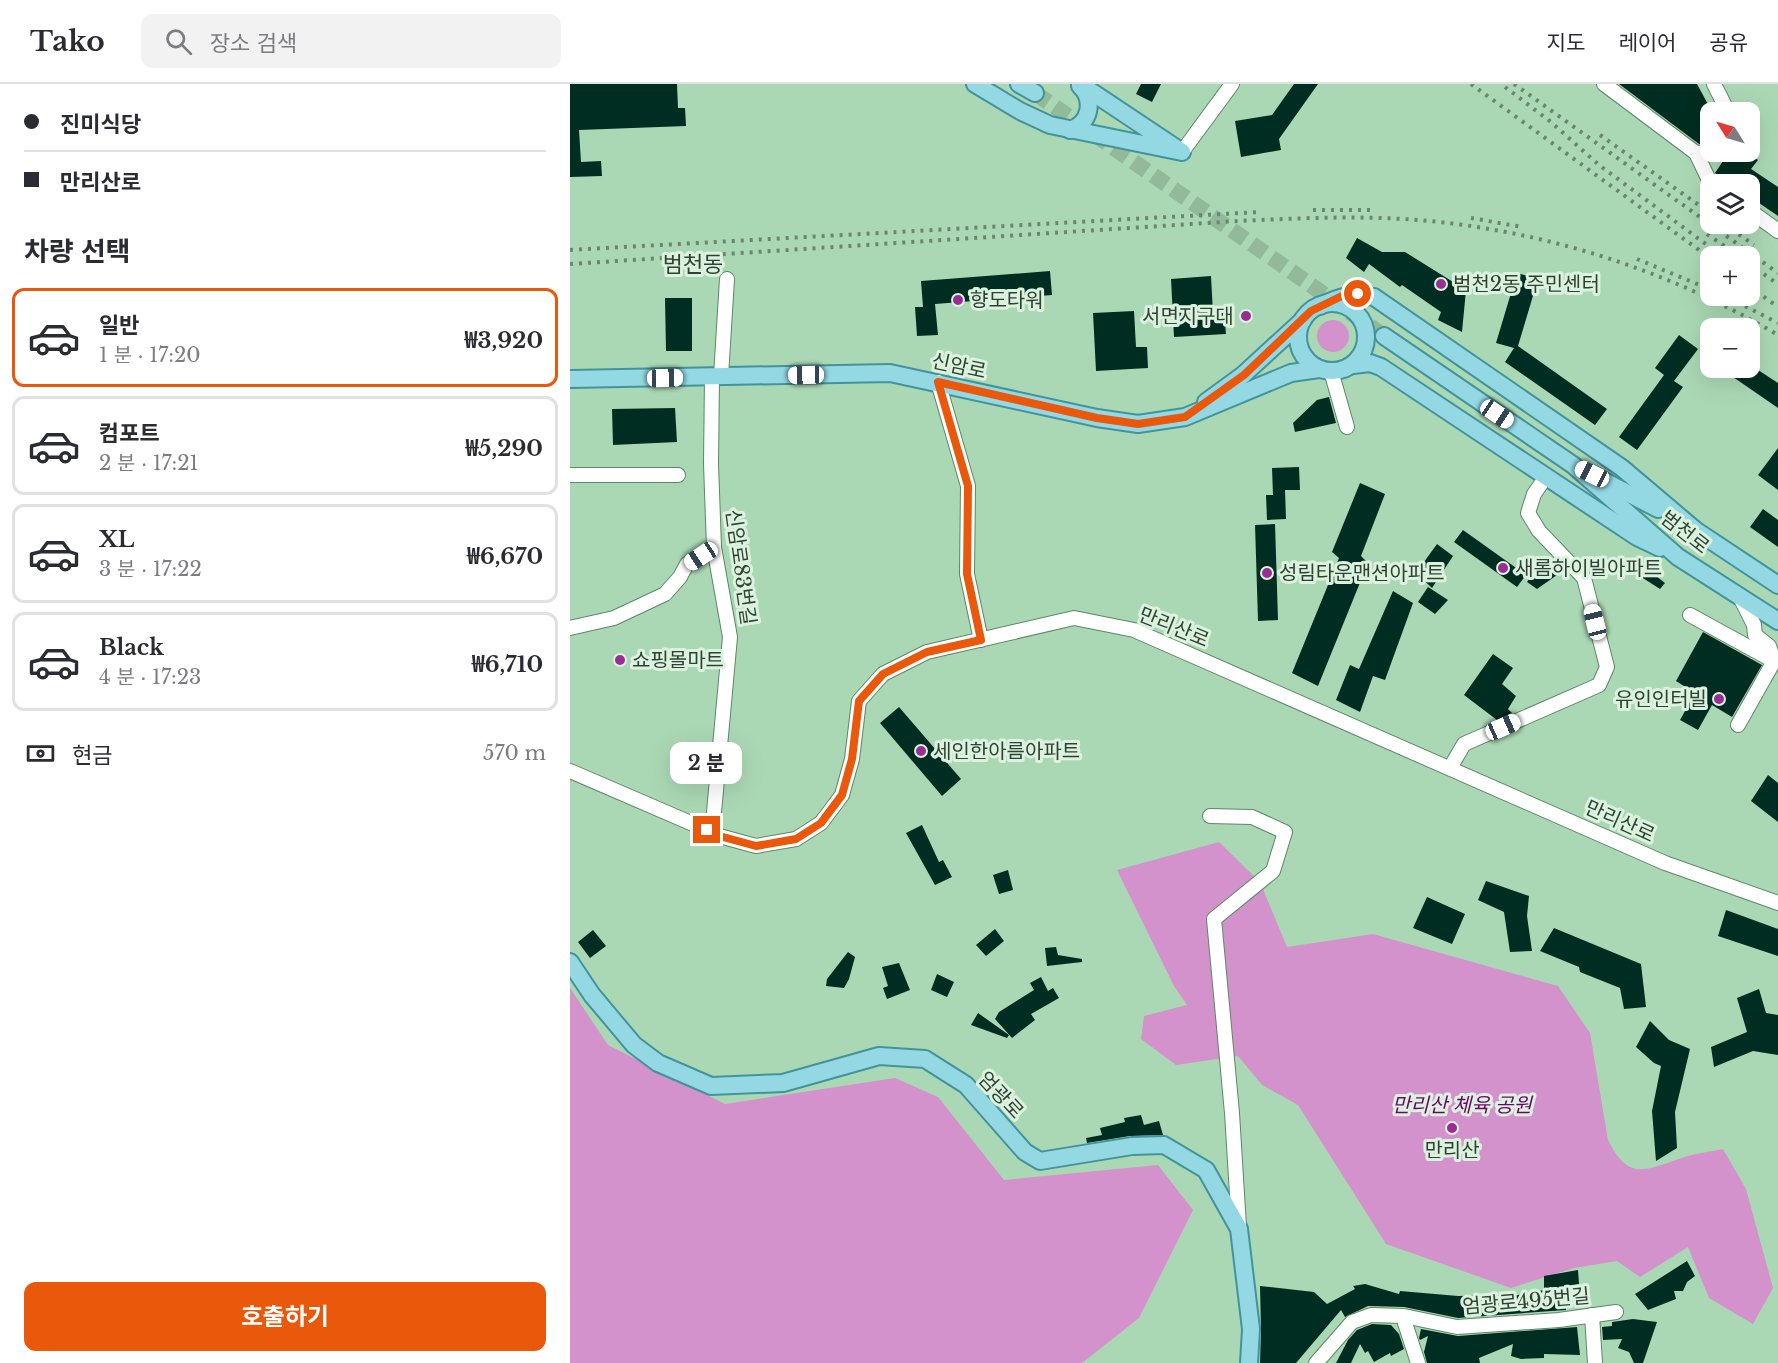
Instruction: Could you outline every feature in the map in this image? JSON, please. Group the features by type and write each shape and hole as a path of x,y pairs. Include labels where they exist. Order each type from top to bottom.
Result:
{"main road":[{"path":"975,84 1040,120 1070,130 1182,152"},
{"path":"1019,84 1035,93"},
{"path":"1070,130 1077,128 1085,119 1089,108 1089,98 1079,84"},
{"path":"1079,84 1182,152"},
{"path":"1185,417 1244,375 1311,311 1342,296 1358,294 1374,297 1622,468 1694,529"},
{"path":"1320,306 1331,303 1352,309 1365,326 1365,347 1353,365"},
{"path":"1304,320 1299,330 1302,353 1310,362 1325,370"},
{"name":"범천로","path":"1384,336 1573,465 1678,557 1777,619"},
{"path":"1185,417 1291,373 1342,370 1353,365 1370,363 1381,368 1637,537 1678,557"},
{"name":"신암로","path":"570,379 890,373 1097,418 1138,424 1185,417"},
{"name":"범천로","path":"1573,465 1629,492 1694,529 1778,585"},
{"name":"엄광로","path":"570,962 592,995 634,1045 658,1063 711,1086 783,1083 879,1056 925,1059 966,1085 1024,1152 1040,1161 1132,1146 1164,1145 1206,1170 1239,1229 1251,1329 1249,1363"}],"street":[{"path":"1182,152 1232,84"},
{"path":"1604,84 1696,153 1705,174"},
{"path":"1714,84 1723,102"},
{"path":"1696,153 1700,153"},
{"path":"1760,218 1778,231"},
{"path":"717,376 727,279"},
{"path":"1325,370 1347,428"},
{"name":"신암로83번길","path":"712,834 730,637 714,547 711,464 717,376"},
{"path":"938,382 968,486 967,574 981,640"},
{"path":"570,475 678,475"},
{"path":"1450,768 1464,744 1599,685 1607,667 1584,578 1539,531 1528,513 1534,494 1546,477"},
{"path":"570,628 614,618 664,594 681,577 687,564 714,547"},
{"path":"1740,597 1754,625 1755,635 1769,646 1776,659"},
{"path":"1690,615 1776,659"},
{"name":"만리산로","path":"570,771 712,834 756,846 796,839 821,823 842,795 852,759 859,701 883,674 927,652 1074,618 1134,630 1665,862 1778,903"},
{"path":"1738,725 1776,659"},
{"path":"1209,816 1252,818 1285,832 1273,871 1214,919 1232,1113 1239,1229"},
{"name":"엄광로495번길","path":"1316,1363 1352,1322 1371,1315 1408,1317 1457,1327 1559,1320 1616,1312"},
{"path":"1592,1315 1595,1363"},
{"path":"1408,1317 1405,1323 1418,1363"}],"green space":[{"path":"1333,320 1344,325 1349,336 1344,347 1333,352 1322,347 1317,336 1322,325"},
{"name":"만리산 체육 공원","path":"1219,842 1260,882 1287,947 1373,934 1558,986 1590,1033 1608,1140 1623,1162 1631,1167 1648,1169 1692,1155 1723,1149 1746,1189 1773,1288 1753,1324 1709,1298 1688,1247 1640,1277 1617,1261 1574,1268 1511,1288 1386,1244 1298,1105 1262,1085 1238,1056 1176,1065 1141,1039 1144,1016 1187,1005 1174,986 1117,870"},
{"path":"570,988 608,1045 725,1104 895,1078 938,1097 1004,1180 1158,1165 1193,1210 1139,1318 1082,1363 570,1363"}],"building":[{"path":"570,84 677,84 678,108 685,108 686,126 579,130 581,162 601,161 602,176 570,177"},
{"path":"1141,84 1161,84 1152,102 1136,94"},
{"path":"1294,84 1318,84 1279,139 1281,150 1241,157 1235,121 1272,115"},
{"path":"1619,84 1697,84 1707,102 1700,102 1699,144"},
{"path":"1722,162 1756,162 1751,169 1758,174 1717,174 1715,173"},
{"path":"1760,175 1778,187 1778,216 1760,204"},
{"path":"1357,238 1382,252 1405,252 1466,290 1462,332 1438,320 1441,312 1402,285 1400,287 1369,264 1364,272 1346,258"},
{"name":"향도타워","path":"1050,271 1052,295 935,304 938,335 917,336 915,307 923,307 921,281"},
{"path":"1517,273 1538,279 1518,346 1607,409 1595,425 1505,362 1514,348 1496,343"},
{"path":"1211,276 1213,313 1224,312 1226,334 1174,337 1171,279"},
{"path":"665,298 692,298 692,351 666,351"},
{"path":"1134,311 1136,347 1147,347 1148,368 1096,371 1093,313"},
{"path":"1679,335 1698,349 1674,381 1683,387 1637,450 1619,437 1664,375 1655,368"},
{"path":"1760,371 1778,383 1778,408 1734,378 1760,378"},
{"path":"1329,397 1336,423 1295,432 1293,423 1317,400"},
{"path":"675,408 677,442 613,445 612,409"},
{"path":"1778,448 1778,490 1758,475"},
{"path":"1299,467 1300,490 1285,490 1286,519 1267,520 1266,495 1273,495 1272,468"},
{"path":"1360,483 1385,494 1361,556 1368,563 1318,686 1292,673 1339,558 1332,552"},
{"path":"1763,509 1778,520 1778,547 1750,527"},
{"name":"성림타운맨션아파트","path":"1275,524 1278,620 1258,621 1255,525"},
{"path":"1463,530 1526,575 1517,587 1454,542"},
{"path":"1437,544 1453,556 1432,588 1416,573"},
{"path":"1637,561 1665,583 1660,589 1635,573"},
{"path":"1540,563 1557,575 1537,589 1527,582"},
{"path":"1428,587 1448,600 1435,614 1418,602"},
{"path":"1393,591 1413,603 1385,680 1373,676 1360,712 1336,700 1350,665 1359,669"},
{"path":"1703,632 1762,665 1732,717 1712,705 1698,730 1680,720 1695,693 1676,681"},
{"path":"1493,654 1513,668 1502,684 1516,696 1508,709 1512,713 1497,720 1464,695"},
{"name":"세인한아름아파트","path":"899,707 961,779 942,796 880,723"},
{"path":"1768,775 1778,783 1778,822 1751,801"},
{"path":"922,825 939,862 943,860 952,877 935,885 906,833"},
{"path":"1008,870 1013,890 999,894 993,875"},
{"path":"1486,881 1529,896 1527,916 1532,951 1510,952 1504,912 1478,900"},
{"path":"1427,897 1465,914 1452,944 1413,928"},
{"path":"1726,910 1778,929 1778,956 1718,936"},
{"path":"1554,928 1641,964 1646,1007 1624,1009 1620,988 1580,972 1579,967 1540,951"},
{"path":"995,929 1004,941 986,956 976,945"},
{"path":"593,930 606,946 590,958 578,942"},
{"path":"1056,947 1058,955 1082,959 1082,962 1047,966 1045,948"},
{"path":"848,952 855,957 844,988 826,986 827,979"},
{"path":"899,963 910,990 887,999 883,988 888,986 882,967"},
{"path":"937,974 954,982 947,997 931,990"},
{"path":"1041,977 1048,991 1053,988 1059,998 1031,1014 1035,1020 1012,1038 995,1019 999,1012 1034,990 1030,983"},
{"path":"1759,989 1766,1013 1778,1015 1778,1055 1753,1051 1714,1067 1711,1047 1747,1032 1737,998"},
{"path":"978,1013 1009,1035 1007,1038 971,1025"},
{"path":"1650,1021 1669,1040 1690,1049 1675,1112 1677,1148 1656,1161 1652,1111 1661,1066 1654,1063 1636,1047"},
{"path":"1141,1115 1144,1125 1159,1121 1163,1135 1130,1136 1087,1143 1086,1138 1102,1135 1100,1128 1125,1122 1124,1118"},
{"path":"1687,1261 1695,1276 1687,1282 1683,1291 1674,1291 1676,1299 1648,1310 1635,1294"},
{"path":"1578,1270 1579,1284 1564,1286 1566,1310 1458,1318 1404,1307 1368,1306 1345,1317 1341,1310 1296,1363 1260,1363 1260,1286 1314,1292 1327,1304 1355,1289 1353,1286 1365,1284 1399,1294 1400,1291 1458,1296 1508,1295 1508,1297 1544,1290 1544,1276"},
{"path":"1633,1319 1657,1322 1643,1363 1634,1363 1629,1352 1618,1348 1622,1339 1603,1340 1602,1327 1612,1326 1612,1322"},
{"path":"1372,1324 1391,1325 1399,1334 1404,1349 1391,1356 1390,1353 1374,1362 1368,1351 1365,1353 1360,1344 1351,1363 1336,1363 1348,1340 1357,1330"},
{"path":"1577,1327 1580,1355 1544,1354 1544,1358 1521,1359 1511,1356 1513,1344 1479,1358 1480,1363 1427,1363 1424,1352 1428,1336 1420,1340 1419,1338 1421,1329 1458,1336"}],"tunnel":[{"path":"1035,93 1384,336"}],"railway":[{"path":"1471,84 1700,251"},
{"path":"1514,84 1778,273"},
{"path":"1505,87 1551,122 1599,165 1708,246"},
{"path":"1600,135 1700,206"},
{"path":"1313,210 1370,210"},
{"path":"570,250 1259,212"},
{"path":"570,264 1238,221 1334,218 1406,219 1521,235 1610,259 1696,292 1778,335"},
{"path":"1471,218 1522,227"},
{"path":"1707,234 1724,246"},
{"path":"1738,234 1754,245"},
{"path":"1637,259 1700,285"},
{"path":"1760,272 1778,284"},
{"path":"1760,294 1778,307"},
{"path":"1745,306 1778,323"}],"place":[{"name":"범천2동 주민센터","path":"1441,284"},
{"name":"향도타워","path":"958,300"},
{"name":"서면지구대","path":"1246,316"},
{"name":"새롬하이빌아파트","path":"1503,568"},
{"name":"성림타운맨션아파트","path":"1267,573"},
{"name":"쇼핑몰마트","path":"620,660"},
{"name":"유인인터빌","path":"1719,699"},
{"name":"세인한아름아파트","path":"921,751"},
{"name":"만리산","path":"1452,1128"}],"district":[{"name":"범천동","path":"693,264"}],"route":[{"path":"707,830 712,834 756,846 796,839 821,823 842,795 852,759 859,701 883,674 927,652 981,640 967,574 968,486 938,382 1097,418 1138,424 1185,417 1244,375 1311,311 1342,296 1358,294"}]}
